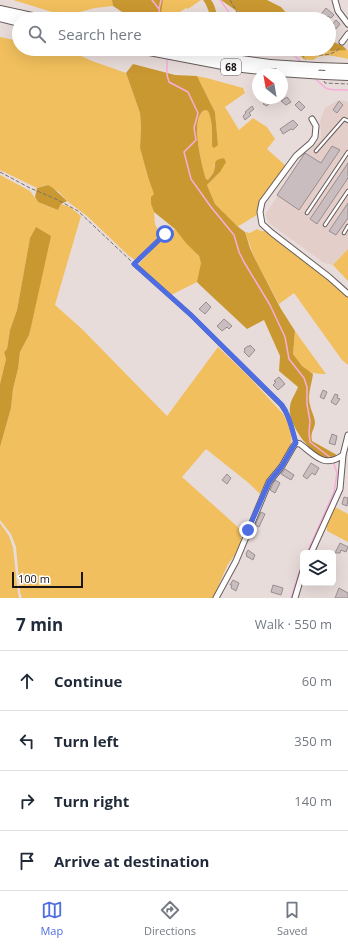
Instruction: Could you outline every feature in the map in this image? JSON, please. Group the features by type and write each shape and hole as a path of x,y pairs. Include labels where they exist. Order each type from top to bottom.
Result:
{"highway":[{"path":"0,10 12,13"},
{"path":"0,17 12,20"},
{"name":"68","path":"192,56 233,67 279,72 348,76"},
{"name":"68","path":"197,56 270,64 348,68"}],"street":[{"path":"335,0 338,11 348,24"},
{"path":"342,42 348,34"},
{"path":"312,118 316,126 315,137 311,143 296,156 262,202 260,212 262,224 348,294"},
{"path":"312,550 340,489 343,455 348,435"},
{"path":"216,598 236,561 269,482 282,466 296,443 300,444 318,458 330,462 343,455"},
{"path":"343,455 348,459"},
{"path":"295,598 300,581"}],"lane":[{"path":"316,151 344,119 348,121"},
{"path":"307,213 348,152"},
{"path":"325,225 348,191"},
{"path":"344,233 348,226"},
{"path":"166,229 165,234 134,264 191,315 282,405 289,419 296,443"}],"path":[{"path":"230,0 237,12"},
{"path":"336,52 342,42"},
{"path":"0,172 78,211 134,264"}],"shaded area":[{"path":"13,0 112,0 113,6 95,8 80,12 52,12"},
{"path":"112,0 163,0 161,12 122,12 113,6"},
{"path":"163,0 201,0 188,9 186,8 180,12 161,12"},
{"path":"203,0 211,0 216,12 209,12"},
{"path":"221,0 267,0 281,7 285,12 238,12"},
{"path":"0,37 12,40 12,56 81,56 126,73 140,113 140,148 148,177 155,194 151,204 154,212 155,224 161,236 139,258 135,260 87,216 67,201 59,192 47,185 37,188 0,170"},
{"path":"336,43 343,46 347,50 336,51"},
{"path":"336,50 347,50 348,59 334,56 336,56"},
{"path":"300,56 321,56 313,60 303,59"},
{"path":"133,64 175,75 197,76 215,112 218,145 214,148 212,146 211,119 208,111 205,110 200,114 197,131 206,179 208,180 213,173 215,163 218,160 224,158 226,162 220,172 207,185 215,204 245,232 255,259 281,309 295,331 293,354 302,366 313,374 309,398 315,423 312,433 312,441 337,455 332,458 329,459 322,457 308,446 292,422 290,407 298,387 279,371 280,356 264,320 247,329 202,287 197,282 201,263 199,256 175,229 154,212 151,204 151,197 154,194 140,148 140,113 126,73"},
{"path":"197,76 243,88 245,93 225,107 239,130 253,118 267,127 275,139 267,149 286,166 258,206 257,215 237,227 215,204 207,185 220,172 214,164 214,171 208,180 206,179 198,142 198,121 200,114 205,110 208,111 210,115 212,146 218,145 215,112"},
{"path":"342,100 348,102 348,249 333,265 324,263 269,223 265,215 306,153 321,138 320,121 325,108 337,101"},
{"path":"0,175 30,191 38,202 58,210 61,204 70,207 81,216 55,305 82,329 167,416 218,347 249,377 283,414 289,425 291,443 284,457 267,480 260,494 250,484 206,449 182,477 239,528 242,540 235,555 228,564 213,598 22,598 20,592 16,547 11,534 0,520 0,447 11,408 20,352 29,335 38,293 36,227 30,238 17,310 10,330 7,349 4,352 6,359 0,384"},
{"path":"48,185 67,201 61,204 58,210 38,202 35,197 37,188"},
{"path":"36,227 51,236 29,335 20,352 11,408 0,447 0,384 6,359 4,352 7,349 10,330 17,310 30,238"},
{"path":"175,229 197,254 201,264 197,282 171,295 143,270 139,264 160,241"},
{"path":"257,229 266,231 291,248 348,296 348,365 342,360 294,293 279,304 255,259 245,232 250,233"},
{"path":"348,249 348,281 333,265"},
{"path":"295,331 326,374 314,373 306,370 293,354"},
{"path":"335,507 348,514 348,542 327,531 327,524"},
{"path":"0,523 9,536 13,548 19,598 0,598"}],"building":[{"path":"326,8 331,12 323,12"},
{"path":"336,20 340,24 336,29"},
{"path":"299,101 305,107 301,111 295,105"},
{"path":"339,101 343,105 337,113 333,110"},
{"path":"252,106 254,109 249,113 251,115 245,120 243,116 246,113 245,112"},
{"path":"293,120 298,125 293,130 291,129 283,134 280,129"},
{"path":"332,146 340,150 299,210 277,195 305,153 321,163"},
{"path":"348,163 348,178 317,224 310,219"},
{"path":"348,203 348,218 336,235 329,231"},
{"path":"206,302 211,307 205,314 199,309"},
{"path":"224,319 232,326 229,329 227,327 222,331 217,326"},
{"path":"250,345 255,350 249,357 244,352 244,349"},
{"path":"279,377 285,384 278,390 273,385 276,382 274,381"},
{"path":"323,390 327,392 324,399 320,397"},
{"path":"335,394 338,395 337,398 340,399 336,405 331,402"},
{"path":"332,434 337,436 335,445 329,443"},
{"path":"311,463 319,468 315,475 312,473 307,479 303,476"},
{"path":"285,469 294,475 291,480 281,474"},
{"path":"227,474 231,478 227,484 222,480"},
{"path":"275,480 280,483 275,493 270,490"},
{"path":"344,497 348,498 347,506 342,504"},
{"path":"261,512 265,514 259,527 255,525"},
{"path":"340,543 348,547 346,552 341,550 340,553 336,553"},
{"path":"248,550 255,555 253,560 246,556"},
{"path":"233,580 239,583 236,591 231,588 232,585 230,585"},
{"path":"273,585 283,588 281,595 271,592"},
{"path":"339,588 348,593 348,598 335,598"}],"waterway":[{"path":"152,0 159,9"},
{"path":"159,12 161,0"},
{"path":"220,0 229,12"},
{"path":"295,56 302,63"},
{"path":"167,58 167,75 169,82 188,92 198,113 194,128 196,140 184,152 191,179 234,235 239,252 244,262 270,305 285,337 289,359 304,378 307,387 310,442 331,458"},
{"path":"315,78 326,88 332,90 348,90"},
{"path":"308,550 334,492 337,473 333,461"},
{"path":"291,598 300,570"}],"route":[{"path":"165,234 134,264 191,315 282,405 289,419 296,443 282,466 269,482 248,530"}]}
